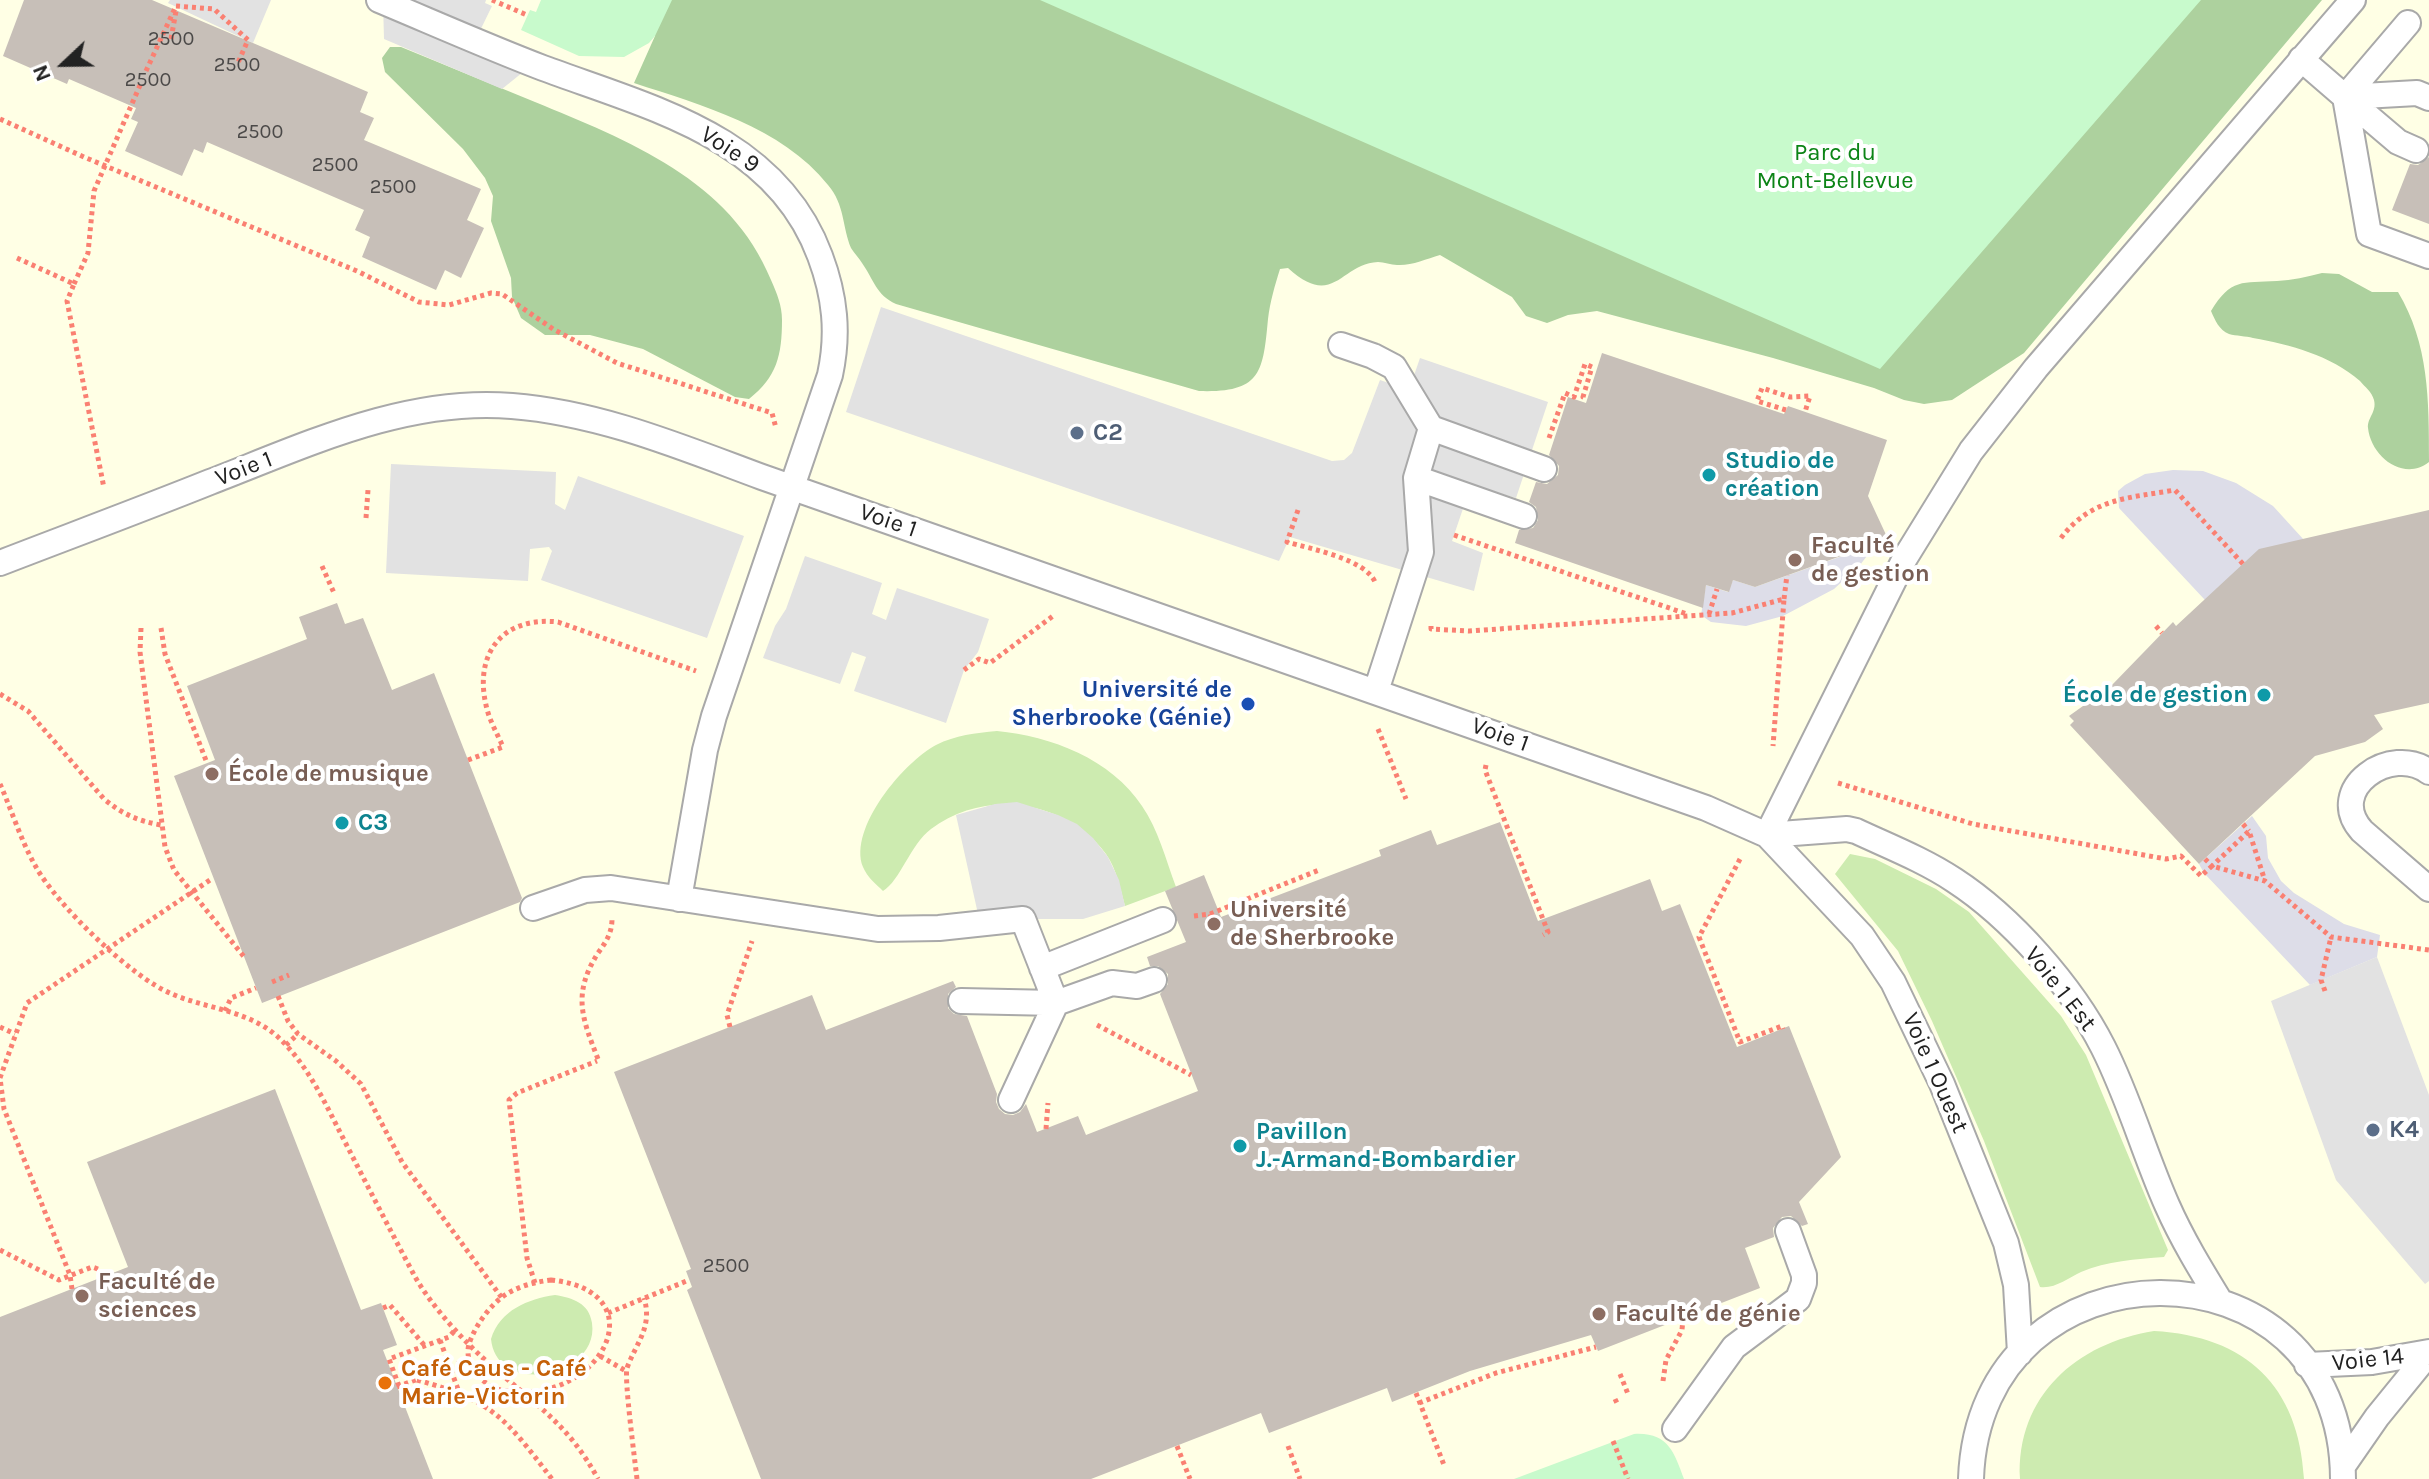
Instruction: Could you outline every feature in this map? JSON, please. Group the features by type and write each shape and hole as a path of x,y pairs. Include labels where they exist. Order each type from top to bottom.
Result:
{"lane":[{"name":"Voie 9","path":"379,0 707,133 748,157 795,207 817,249 832,292 836,323 835,352 825,393 711,727 679,899"},
{"path":"1767,835 1905,558 1971,451 2036,368 2353,0"},
{"path":"2345,97 2408,23"},
{"path":"2301,59 2398,142 2416,150"},
{"path":"2345,97 2417,93 2429,98"},
{"path":"2345,97 2369,234 2429,256"},
{"path":"1341,345 1394,367 1431,428 1544,469"},
{"name":"Voie 1","path":"0,563 338,433 403,414 460,406 513,406 577,416 652,436 792,488 1706,808 1767,835"},
{"path":"1376,691 1421,552 1416,478 1431,428"},
{"path":"1416,478 1524,516"},
{"path":"2429,772 2412,762 2394,762 2360,781 2350,807 2351,815 2362,831 2429,889"},
{"name":"Voie 1 Est","path":"1767,835 1847,829 1856,831 1952,879 2011,929 2070,994 2094,1031 2114,1071 2175,1224 2220,1301"},
{"name":"Voie 1 Ouest","path":"1767,835 1823,892 1872,950 1893,982 1923,1043 2006,1243 2016,1285 2020,1353"},
{"path":"533,908 585,890 611,888 878,929 939,928 1023,919 1056,1003 1011,1100"},
{"path":"1042,968 1163,920"},
{"path":"961,1001 1056,1003 1112,983 1137,986 1154,980"},
{"path":"1675,1429 1734,1347 1798,1299 1804,1275 1788,1231"},
{"path":"1970,1479 1979,1420 1997,1383 2020,1353 2053,1325 2106,1299 2168,1291 2220,1301 2266,1324 2290,1345 2307,1365 2330,1405 2343,1472"},
{"name":"Voie 14","path":"2307,1365 2372,1362 2429,1352"},
{"name":"Voie 14","path":"2343,1472 2377,1417 2429,1352"}],"path":[{"path":"492,0 527,15"},
{"path":"165,29 172,36 176,6"},
{"path":"146,71 176,6"},
{"path":"176,6 214,9 248,40 237,65"},
{"path":"105,490 67,301 88,253 94,191 141,83"},
{"path":"0,119 357,271 419,302 449,305 491,293 502,294 576,342 617,363 772,413 778,434"},
{"path":"17,258 74,284"},
{"path":"1560,406 1565,393 1574,397 1585,364 1592,367 1583,397 1587,399"},
{"path":"1786,410 1757,401 1762,388 1790,397 1810,396 1805,412"},
{"path":"366,518 368,490"},
{"path":"2061,538 2078,518 2096,508 2118,499 2175,490 2243,564"},
{"path":"1298,510 1287,542 1356,564 1371,574 1376,590"},
{"path":"1455,534 1691,616"},
{"path":"1337,567 1340,559"},
{"path":"322,566 334,593"},
{"path":"1772,759 1787,575"},
{"path":"1709,614 1717,589"},
{"path":"1431,629 1469,631 1732,613 1784,599"},
{"path":"964,670 979,659 990,663 1053,616"},
{"path":"468,760 503,747 486,705 484,670 494,644 512,629 536,621 558,622 678,664"},
{"path":"2156,626 2162,633"},
{"path":"141,628 140,652 165,847 174,870 245,958"},
{"path":"161,628 165,654 207,763"},
{"path":"0,694 28,711 116,809 128,817 161,825"},
{"path":"1377,726 1406,799"},
{"path":"1486,764 1485,770 1548,932 1543,935"},
{"path":"1838,783 1973,824 2166,859 2181,856 2201,876 2249,831"},
{"path":"0,784 41,876 109,948 152,985 260,1024 286,1045 317,1089 418,1283 434,1306 494,1368 565,1430 598,1479"},
{"path":"2243,824 2249,831 2265,881"},
{"path":"1740,859 1699,937 1710,972 1741,1043 1782,1026 1783,1029"},
{"path":"2205,859 2212,866 2265,881 2331,937 2429,950"},
{"path":"1210,914 1319,870"},
{"path":"72,1289 70,1275 4,1109 0,1078 15,1034 27,1003 213,878"},
{"path":"535,1283 527,1258 509,1100 517,1093 598,1060 584,1024 581,996 586,976 607,941 612,926"},
{"path":"2325,991 2321,980 2331,937"},
{"path":"730,1027 727,1015 753,938"},
{"path":"272,982 289,975"},
{"path":"225,1011 231,998 256,988"},
{"path":"278,996 288,1021 298,1034 336,1061 361,1084 407,1170 502,1298"},
{"path":"1056,1003 1191,1075"},
{"path":"0,1027 15,1034"},
{"path":"286,1045 298,1034"},
{"path":"0,1250 59,1280 92,1267 101,1270"},
{"path":"551,1280 580,1286 596,1297 608,1313 607,1344 588,1369 568,1382 526,1393 492,1388 478,1377 470,1359 470,1343 489,1310 502,1298 535,1283 551,1280"},
{"path":"608,1313 689,1280"},
{"path":"637,1479 626,1371 644,1333 647,1318 644,1298"},
{"path":"383,1308 390,1305 425,1346"},
{"path":"1663,1381 1666,1360 1682,1330 1683,1318"},
{"path":"456,1329 449,1337 389,1359 398,1387 470,1359"},
{"path":"440,1340 460,1393"},
{"path":"1419,1403 1496,1373 1596,1347"},
{"path":"600,1356 626,1371"},
{"path":"1620,1374 1628,1394"},
{"path":"417,1380 483,1403 509,1424 552,1479"},
{"path":"483,1403 492,1388"},
{"path":"1416,1393 1444,1465"},
{"path":"1613,1441 1628,1479"},
{"path":"1177,1446 1190,1479"},
{"path":"1288,1446 1300,1479"}],"shaded area":[{"name":"Université de Sherbrooke","path":"0,0 2429,0 2429,1479 0,1479"},
{"path":"170,0 271,0 253,43 168,3"},
{"path":"379,0 486,0 485,3 492,6 475,41 533,64 502,89 384,39 383,2"},
{"name":"C2","path":"881,307 1332,461 1344,460 1352,453 1380,380 1409,390 1420,358 1548,402 1516,498 1471,485 1452,541 1483,553 1474,591 1290,537 1279,561 846,412"},
{"path":"391,464 556,472 555,504 565,510 578,476 744,536 707,638 541,580 552,551 549,547 530,549 528,581 386,573"},
{"path":"2173,470 2203,471 2236,483 2273,506 2304,540 2205,600 2119,508 2118,491 2125,485 2145,474"},
{"path":"1876,544 1860,565 1834,589 1783,616 1746,626 1711,622 1701,615 1706,585 1728,592 1733,580 1755,587"},
{"path":"805,556 882,583 872,614 886,620 897,588 989,619 978,652 964,670 946,723 854,691 866,657 852,652 840,684 763,658 775,626 786,609"},
{"path":"1017,802 1077,824 1093,838 1108,857 1119,880 1125,906 1083,919 980,923 956,815 995,804"},
{"path":"2252,816 2266,836 2268,858 2281,881 2294,893 2344,924 2380,935 2377,957 2310,985 2204,873 2199,864"},
{"name":"K4","path":"2377,957 2429,1095 2429,1281 2425,1284 2336,1180 2271,1001"}],"green space":[{"path":"541,0 672,0 655,36 649,43 624,57 579,56 521,30 530,10 536,12"},
{"path":"624,0 2322,0 2024,353 1952,400 1924,404 1773,358 1597,311 1568,315 1547,323 1526,316 1512,297 1440,255 1408,264 1365,264 1327,285 1316,285 1288,268 1280,269 1260,366 1247,383 1220,391 1199,391 896,304 880,292 851,248 838,200 809,165 788,148 739,120 634,83 655,36"},
{"name":"Parc du Mont-Bellevue","path":"1040,0 2201,0 1880,369"},
{"path":"390,47 401,47 570,116 640,149 703,190 730,215 753,245 771,280 782,315 779,355 772,374 758,391 749,399 735,397 643,349 590,335 545,335 521,318 491,221 493,196 485,178 463,149 385,72 382,58"},
{"path":"2322,273 2339,274 2372,292 2398,292 2416,332 2425,373 2429,462 2409,469 2400,468 2382,457 2370,439 2368,428 2375,404 2373,397 2348,372 2296,348 2229,334 2220,327 2211,311 2225,293 2238,284 2288,280"},
{"path":"997,731 1058,745 1097,763 1114,775 1148,815 1176,887 1125,906 1110,860 1089,836 1047,812 1024,806 1000,805 976,808 952,816 931,829 883,891 865,871 861,851 871,816 882,798 909,766 936,745 958,737"},
{"path":"1850,854 1875,859 1936,889 1969,912 2061,1016 2086,1055 2168,1250 2164,1257 2101,1265 2056,1285 2040,1287 1984,1141 1898,951 1835,874"},
{"path":"555,1295 584,1306 592,1323 590,1342 580,1357 565,1367 547,1373 528,1374 510,1369 497,1357 491,1339 495,1329 516,1308 535,1299"},
{"path":"2154,1331 2216,1343 2262,1372 2279,1393 2291,1417 2300,1446 2304,1479 2020,1479 2021,1449 2028,1423 2040,1399 2057,1378 2077,1361 2100,1348 2126,1337"},
{"path":"1634,1434 1646,1434 1662,1440 1673,1452 1684,1479 1514,1479"}],"building":[{"path":"24,0 152,0 368,92 360,112 374,118 364,140 481,189 467,220 484,228 461,278 445,270 436,290 362,257 370,237 355,230 364,210 207,142 203,153 194,149 182,176 125,151 138,122 131,119 136,108 69,79 67,84 3,56"},
{"path":"2429,157 2429,224 2392,210 2410,164 2418,165"},
{"name":"Studio de création","path":"1602,353 1784,414 1788,406 1887,440 1868,496 1888,539 1755,587 1733,580 1729,592 1706,585 1703,608 1515,543 1519,530 1533,528 1538,520 1536,507 1529,502 1536,482 1547,484 1558,475 1559,466 1549,455 1568,397 1586,403"},
{"name":"École de gestion","path":"2429,510 2429,703 2374,715 2383,729 2365,742 2315,756 2199,864 2070,725 2074,721 2069,716 2111,686 2173,622 2176,626 2259,549"},
{"name":"C3","path":"337,603 345,624 363,618 392,690 434,673 522,898 520,902 262,1003 174,776 215,760 187,686 307,639 299,617"},
{"name":"Pavillon J.-Armand-Bombardier","path":"1500,822 1538,921 1650,879 1662,911 1680,904 1737,1047 1789,1026 1841,1157 1799,1202 1808,1224 1802,1226 1791,1216 1782,1217 1773,1228 1774,1237 1745,1248 1760,1288 1598,1351 1591,1335 1470,1371 1392,1402 1387,1388 1269,1433 1261,1413 1091,1479 761,1479 687,1290 692,1287 686,1271 691,1269 614,1072 812,995 826,1030 953,981 956,987 948,994 948,1008 954,1014 967,1016 997,1094 999,1109 1013,1115 1026,1104 1037,1132 1078,1116 1086,1135 1198,1091 1160,994 1168,984 1168,974 1158,966 1150,966 1147,957 1186,942 1165,891 1204,875 1221,917 1381,856 1379,850 1431,830 1437,845"},
{"path":"275,1089 361,1310 381,1303 397,1345 383,1350 433,1479 0,1479 0,1317 128,1267 87,1162"}],"place":[{"name":"C2","path":"1077,433"},
{"name":"Studio de création","path":"1709,475"},
{"name":"Faculté de gestion","path":"1795,560"},
{"name":"École de gestion","path":"2264,695"},
{"name":"Université de Sherbrooke (Génie)","path":"1248,704"},
{"name":"École de musique","path":"212,774"},
{"name":"C3","path":"342,823"},
{"name":"Université de Sherbrooke","path":"1214,924"},
{"name":"K4","path":"2373,1130"},
{"name":"Pavillon J.-Armand-Bombardier","path":"1240,1146"},
{"name":"Faculté de sciences","path":"82,1296"},
{"name":"Faculté de génie","path":"1599,1314"},
{"name":"Café Caus - Café Marie-Victorin","path":"385,1383"}]}
